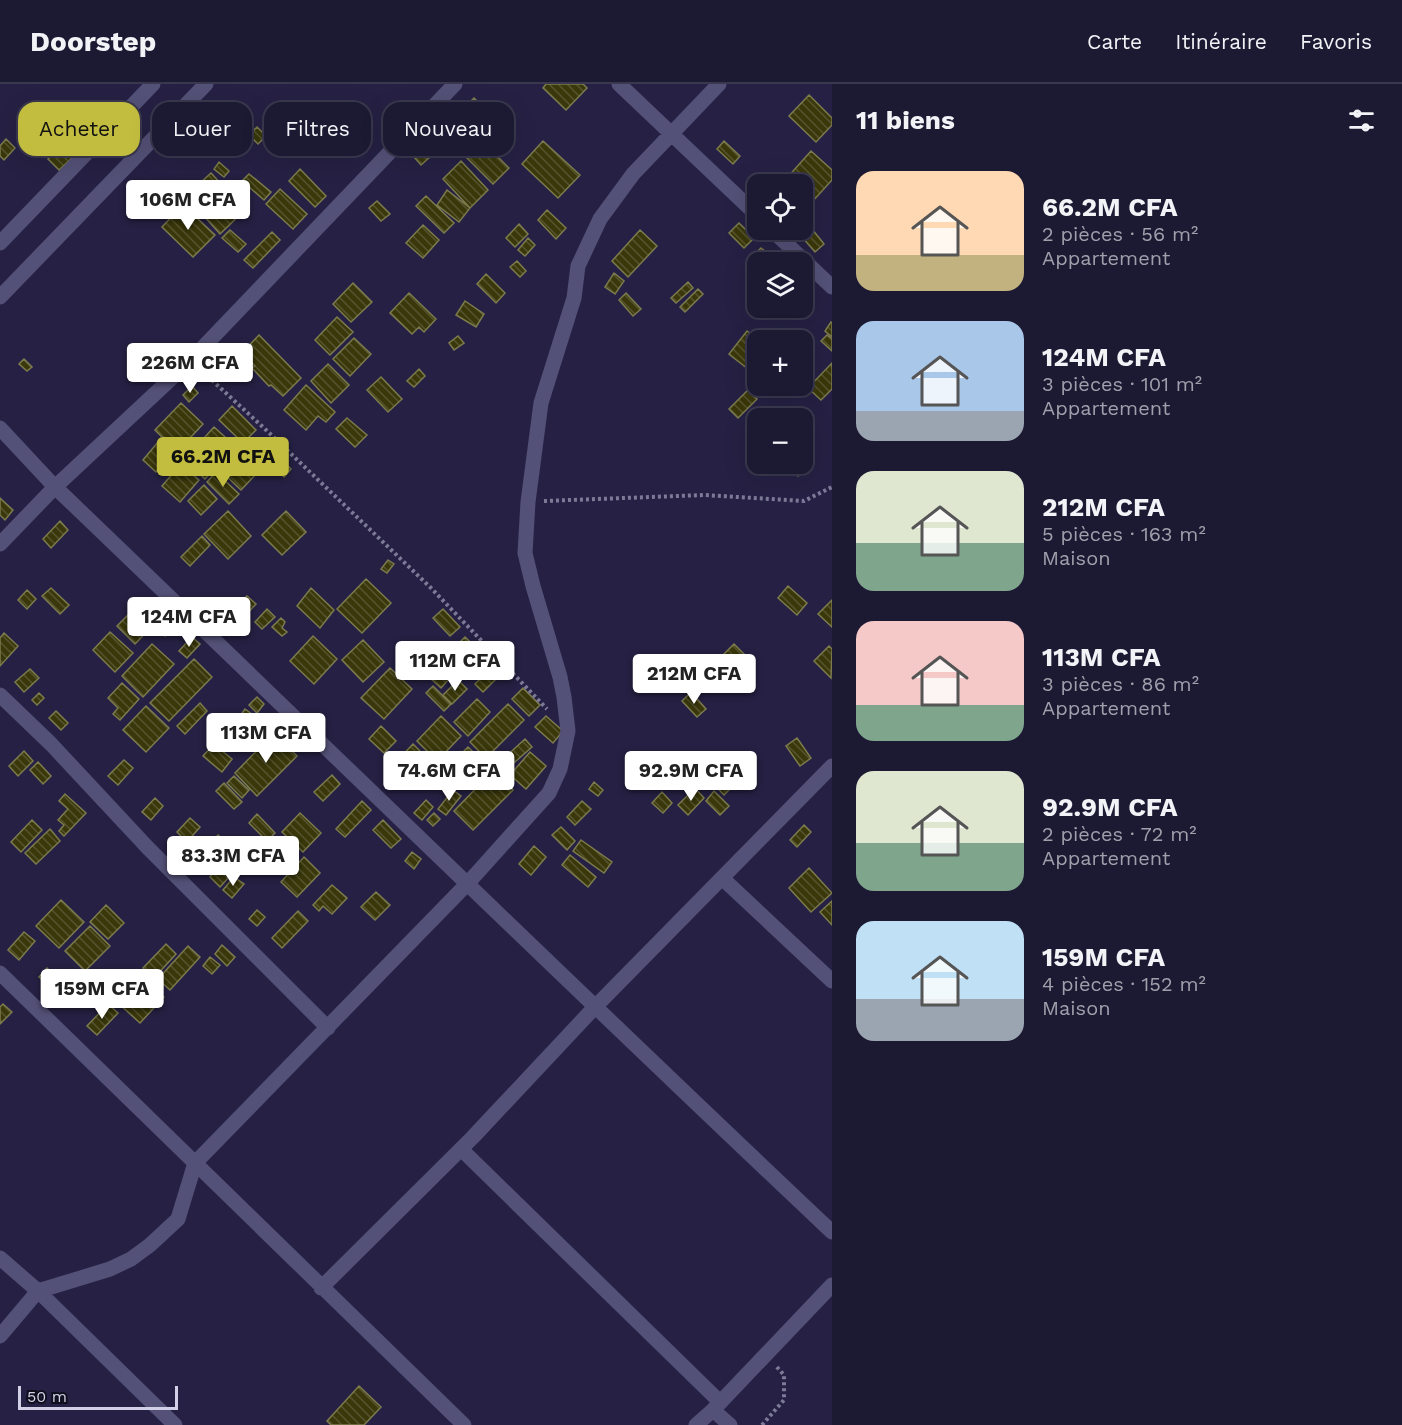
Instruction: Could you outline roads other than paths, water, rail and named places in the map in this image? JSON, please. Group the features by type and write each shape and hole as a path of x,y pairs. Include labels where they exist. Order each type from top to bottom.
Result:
{"street":[{"path":"0,243 153,84"},
{"path":"0,297 206,84"},
{"path":"0,544 55,487 190,361 455,84"},
{"path":"619,84 747,206"},
{"path":"0,1336 38,1291 110,1269 150,1245 178,1220 195,1163 468,883 549,793 560,769 568,731 560,677 525,553 528,502 541,404 571,308 582,255 600,219 633,174 719,84"},
{"path":"783,240 832,287"},
{"path":"0,428 55,487 468,883 594,1008 832,1232"},
{"path":"0,695 51,744 148,848 328,1028"},
{"path":"321,1288 461,1149 594,1008 832,766"},
{"path":"722,878 832,981"},
{"path":"0,973 464,1425"},
{"path":"461,1149 716,1406 730,1425"},
{"path":"0,1258 38,1291 175,1425"},
{"path":"696,1425 832,1285"}]}
